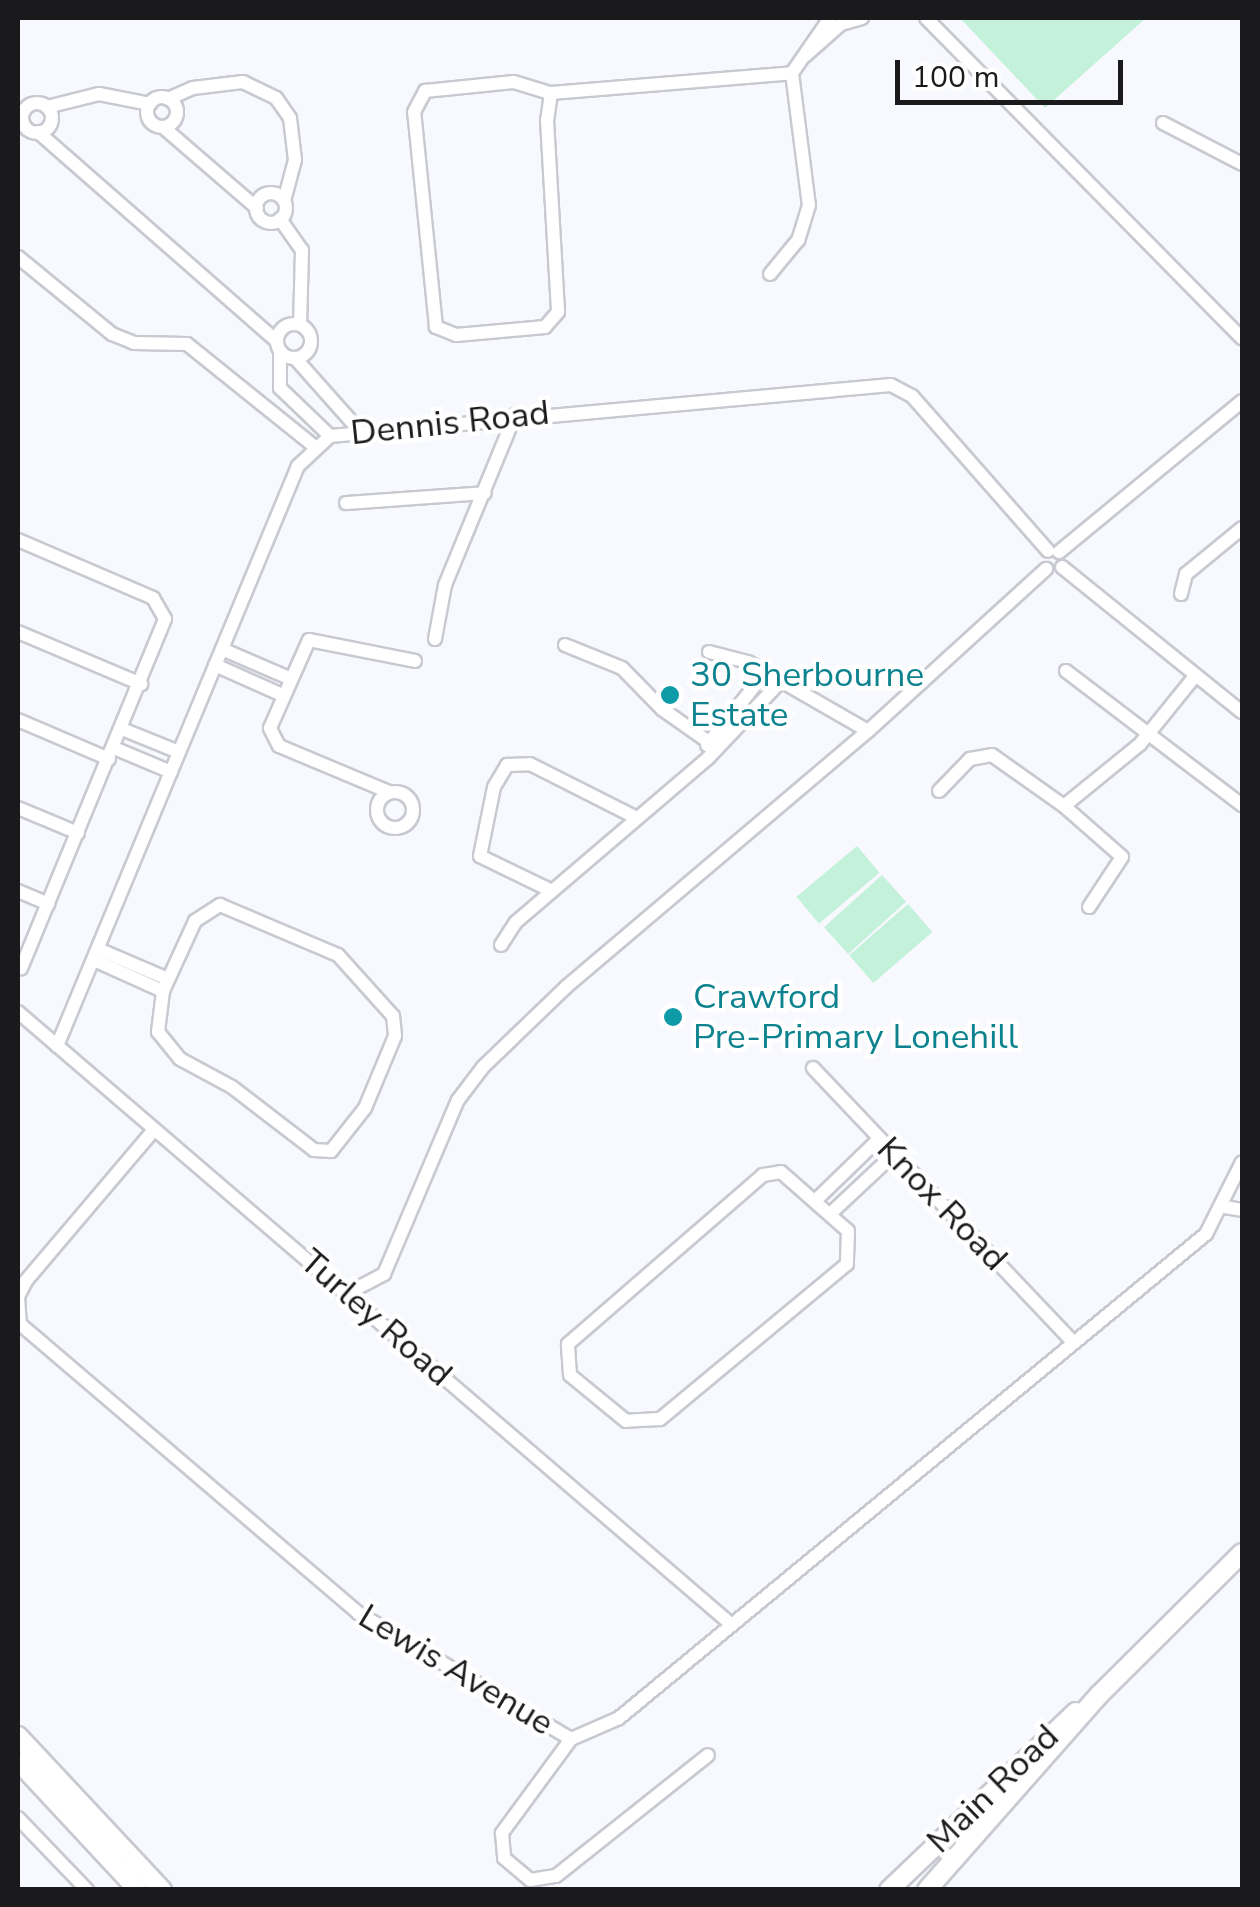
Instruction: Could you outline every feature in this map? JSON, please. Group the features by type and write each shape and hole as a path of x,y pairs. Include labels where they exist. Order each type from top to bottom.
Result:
{"main road":[{"name":"Main Road","path":"928,1890 1100,1694 1242,1553"},
{"name":"Main Road","path":"889,1890 1061,1722 1100,1694"},
{"path":"18,1736 162,1890"},
{"path":"18,1761 138,1890"}],"street":[{"path":"770,274 798,240 809,205 792,73 830,18"},
{"path":"806,55 840,24 862,18"},
{"path":"926,18 1242,338"},
{"path":"551,93 546,120 558,312 545,327 443,332 431,318 416,104 425,91 514,82 551,93 792,73"},
{"path":"294,358 311,344 300,324 302,250 280,219 295,160 290,118 276,98 243,82 192,88 150,104 99,94 47,107 33,104 20,112 26,126 38,132 294,358 359,430"},
{"path":"162,127 176,115 168,99"},
{"path":"150,104 150,121 257,208 263,220 280,219"},
{"path":"38,132 52,121 47,107"},
{"path":"1163,122 1242,164"},
{"path":"257,208 267,194 284,201"},
{"path":"18,258 112,334 134,343 187,344 314,446"},
{"path":"300,324 284,326 278,346 280,388 330,436"},
{"name":"Dennis Road","path":"58,1046 298,466 314,446 330,436 515,415 891,385 912,396 1054,552"},
{"path":"298,408 319,390"},
{"path":"348,1293 384,1274 458,1100 483,1067 750,827 868,732 1046,569 1054,552 1242,401"},
{"path":"436,639 446,585 515,415"},
{"path":"346,503 485,493"},
{"path":"1181,594 1186,574 1242,528"},
{"path":"18,540 160,602 164,628 21,969"},
{"path":"1054,552 1062,567 1242,712"},
{"path":"1046,569 1062,567"},
{"path":"18,632 140,684"},
{"path":"389,792 280,746 270,728 304,646 317,638 415,662"},
{"path":"564,645 622,668 662,710 710,749"},
{"path":"222,649 290,678"},
{"path":"708,652 766,672 868,732"},
{"path":"215,665 282,695"},
{"path":"1066,671 1242,804"},
{"path":"710,749 766,672"},
{"path":"1064,806 1149,734 1195,676"},
{"path":"501,945 552,891 637,818 782,681"},
{"path":"18,720 171,772"},
{"path":"122,728 179,752"},
{"path":"940,792 970,759 992,755 1064,806 1122,856 1089,907"},
{"path":"552,891 480,856 494,787 507,766 530,764 637,818"},
{"path":"18,808 78,834"},
{"path":"18,891 48,904"},
{"path":"220,905 349,962 387,1005 396,1026 365,1108 344,1140 331,1151 314,1150 232,1087 180,1059 156,1022 165,985 200,914 220,905"},
{"path":"96,954 165,985"},
{"name":"Turley Road","path":"18,1012 732,1625"},
{"name":"Knox Road","path":"813,1068 1071,1340"},
{"name":"Lewis Avenue","path":"154,1131 26,1281 18,1296 20,1324 329,1591 571,1739 610,1725 1071,1340 1206,1234 1225,1207"},
{"path":"816,1200 880,1139"},
{"path":"830,1214 894,1154"},
{"path":"1242,1162 1225,1207 1242,1210"},
{"path":"787,1174 816,1200 850,1238 843,1270 660,1419 626,1421 570,1375 565,1356 572,1338 764,1176 787,1174"},
{"path":"571,1739 500,1840 508,1866 530,1880 556,1876 708,1755"},
{"path":"18,1818 86,1890"}],"green space":[{"path":"960,18 1146,18 1045,108"},
{"path":"857,846 879,873 819,924 796,897"},
{"path":"882,875 906,902 848,954 824,927"},
{"path":"908,904 932,932 873,983 849,955"}],"place":[{"name":"30 Sherbourne Estate","path":"670,695"},
{"name":"Crawford Pre-Primary Lonehill","path":"673,1017"}]}
